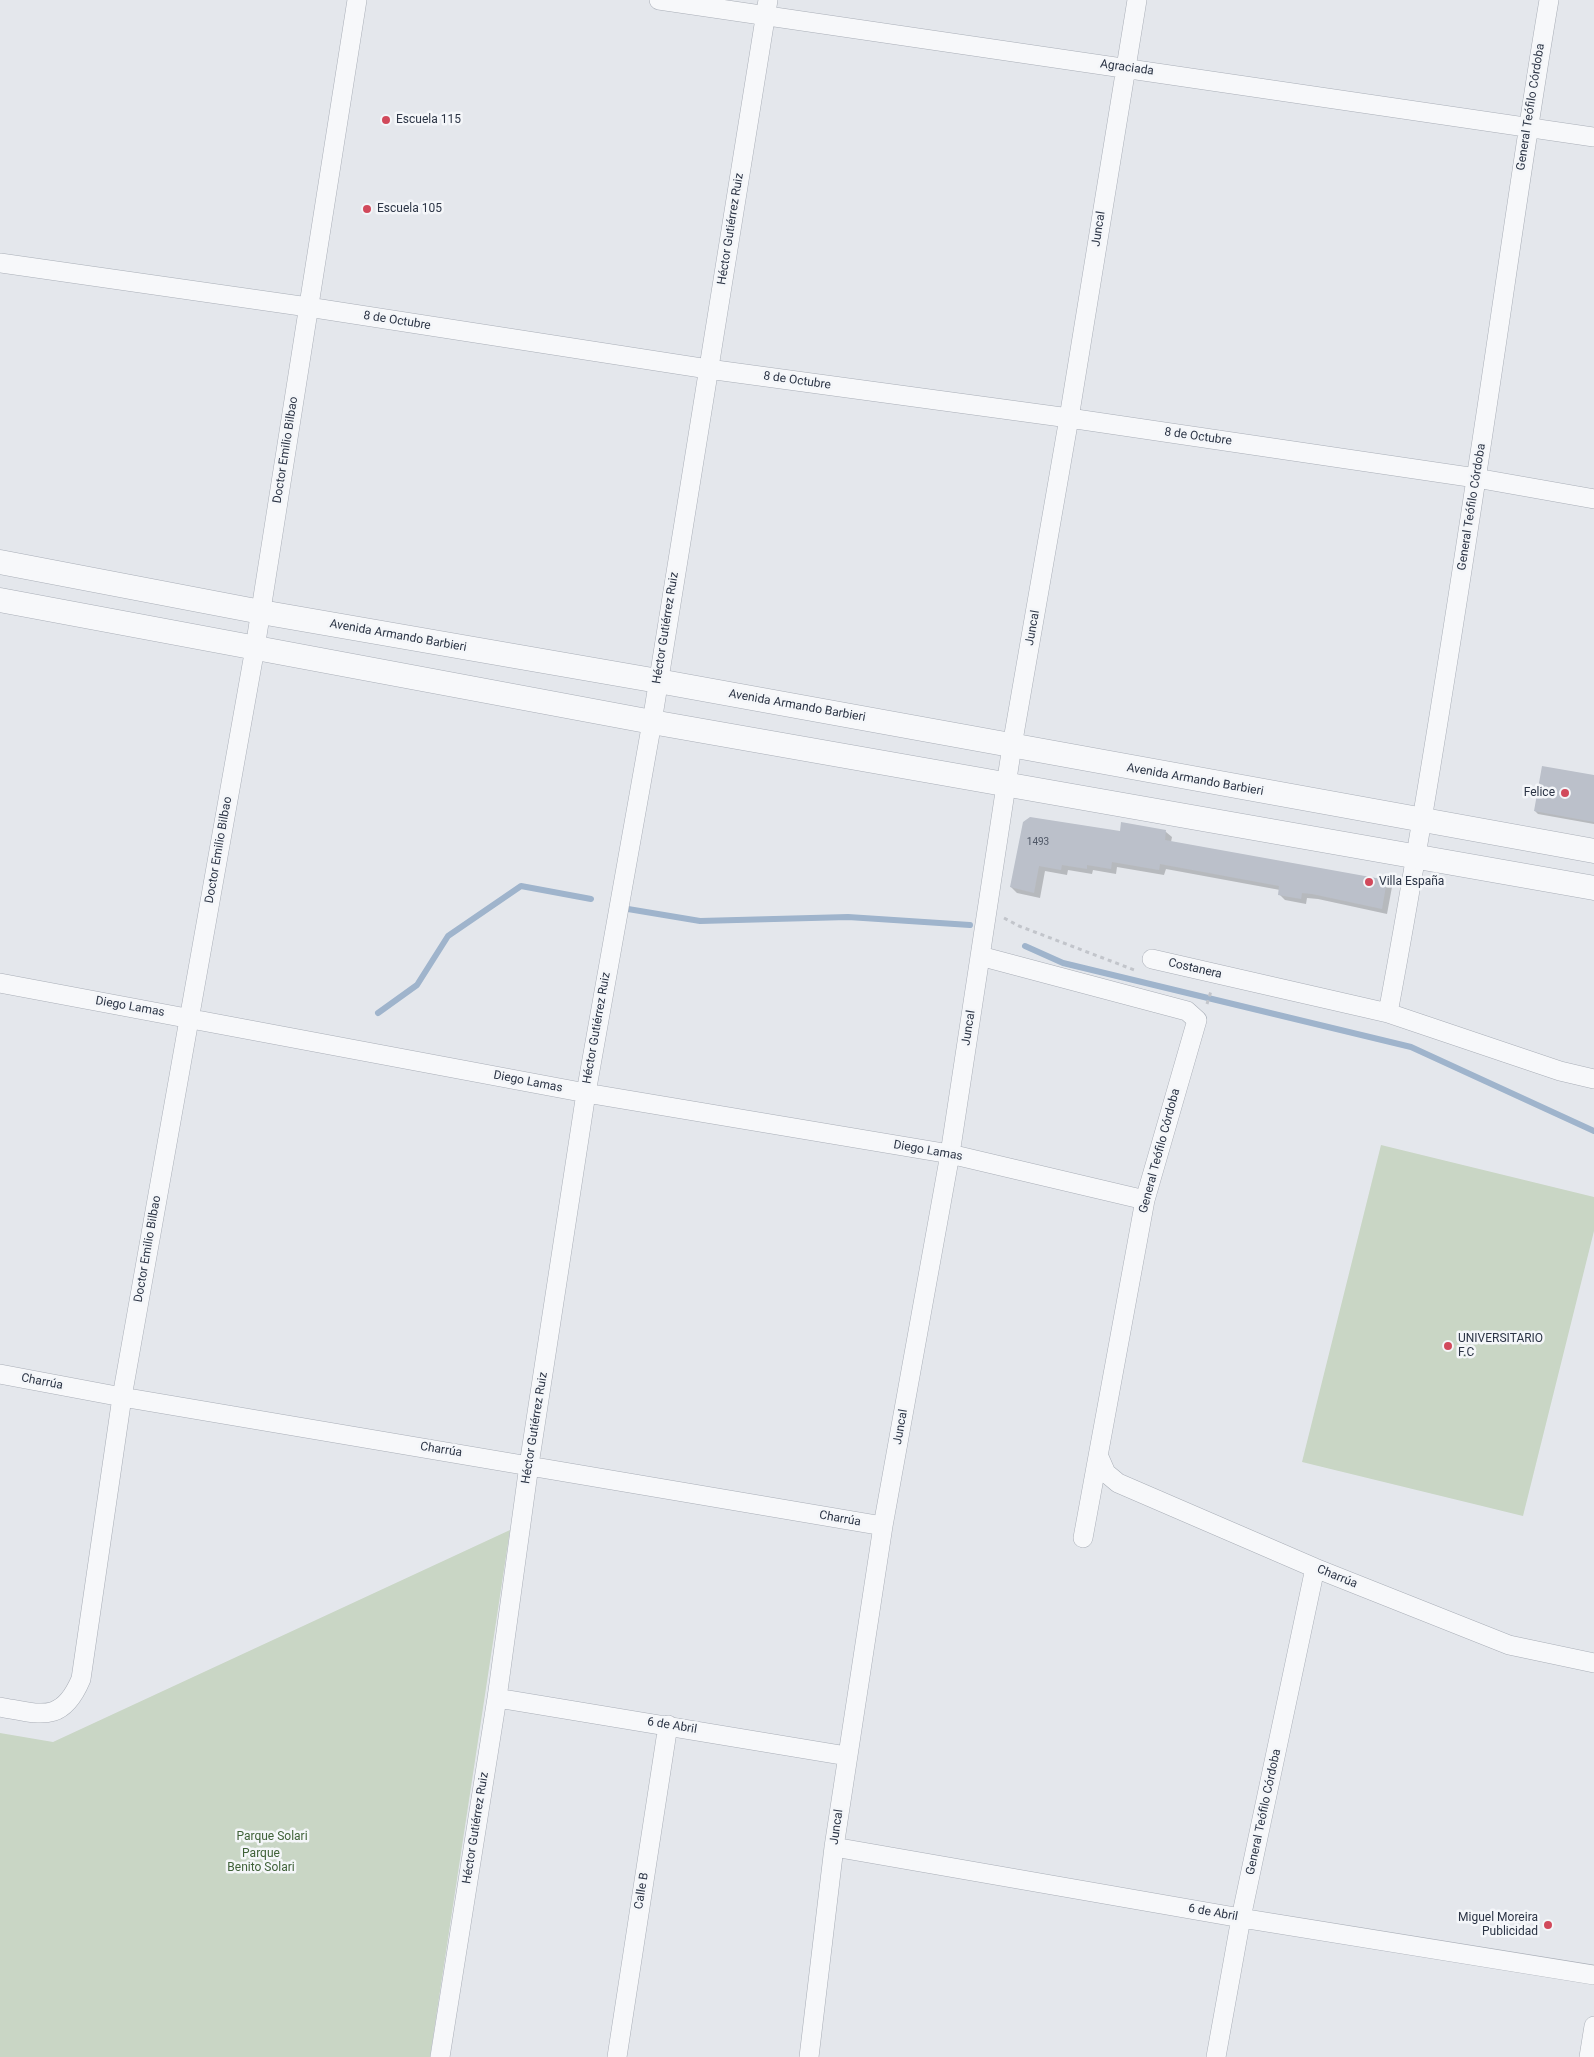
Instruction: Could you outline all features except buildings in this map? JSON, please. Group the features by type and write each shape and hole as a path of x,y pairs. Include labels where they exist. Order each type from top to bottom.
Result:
{"street":[{"name":"Doctor Emilio Bilbao","path":"0,1708 41,1714 60,1710 73,1698 81,1679 122,1397 255,648 357,0"},
{"name":"Agraciada","path":"659,0 767,8 1125,68 1594,137"},
{"name":"Juncal","path":"809,2057 834,1847 882,1526 950,1154 1012,746 1070,418 1137,0"},
{"name":"General Teófilo Córdoba","path":"1388,1013 1417,856 1476,478 1527,127 1549,0"},
{"name":"Héctor Gutiérrez Ruiz","path":"440,2057 497,1698 529,1465 586,1093 652,722 767,8"},
{"name":"8 de Octubre","path":"0,263 308,307 708,369 1070,418 1476,478 1594,498"},
{"name":"Avenida Armando Barbieri","path":"0,562 261,612 658,681 1594,851"},
{"path":"0,600 652,722 1594,888"},
{"name":"General Teófilo Córdoba","path":"980,956 1188,1011 1197,1020 1145,1200 1084,1538"},
{"name":"Costanera","path":"1152,959 1388,1013 1560,1071 1594,1079"},
{"name":"Diego Lamas","path":"0,983 586,1093 950,1154 1145,1200"},
{"name":"Charrúa","path":"0,1374 122,1397 882,1526"},
{"name":"Charrúa","path":"1098,1457 1106,1473 1118,1483 1315,1568 1509,1645 1594,1664"},
{"name":"General Teófilo Córdoba","path":"1216,2057 1241,1918 1315,1568"},
{"name":"6 de Abril","path":"497,1698 847,1756"},
{"name":"Calle B","path":"617,2057 668,1725"},
{"name":"6 de Abril","path":"834,1847 1241,1918 1594,1975"},
{"path":"1589,2057 1594,2026"}],"path":[{"name":"Costanera","path":"988,908 1019,926 1141,972 1152,959"}],"green space":[{"name":"UNIVERSITARIO F.C","path":"1381,1145 1594,1197 1594,1231 1523,1516 1302,1462"},
{"name":"Parque Benito Solari","path":"510,1530 430,2057 0,2057 0,1733 53,1742"}],"waterway":[{"path":"378,1013 417,985 448,936 521,886 591,899"},
{"path":"628,909 700,921 848,917 970,925"},
{"path":"1025,946 1063,963 1411,1047 1594,1131"}],"place":[{"name":"Escuela 115","path":"386,120"},
{"name":"Escuela 105","path":"367,209"},
{"name":"Felice","path":"1565,793"},
{"name":"Villa España","path":"1369,882"},
{"name":"UNIVERSITARIO F.C","path":"1448,1346"},
{"name":"Miguel Moreira Publicidad","path":"1548,1925"}],"park label":[{"name":"Parque Solari","path":"272,1837"}]}
